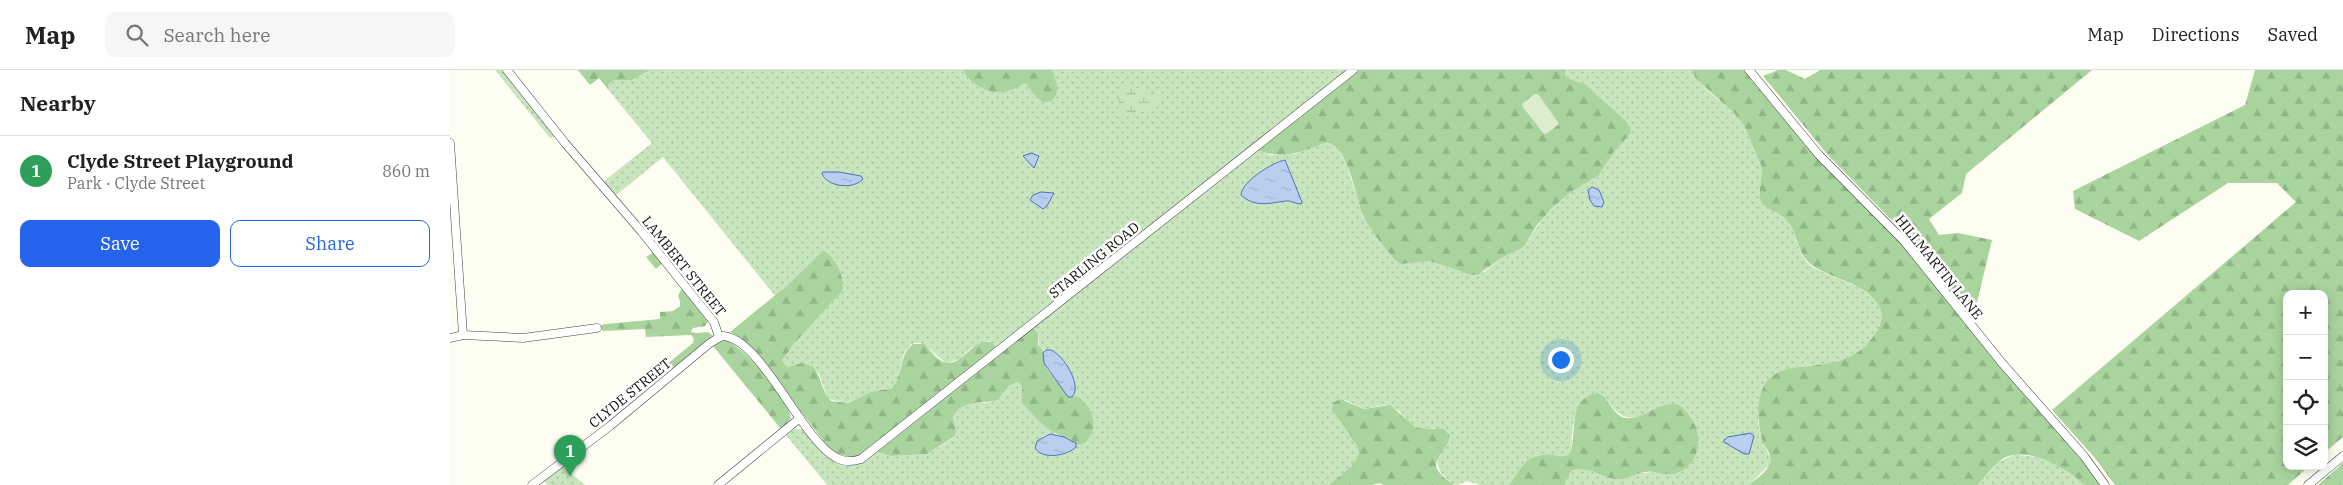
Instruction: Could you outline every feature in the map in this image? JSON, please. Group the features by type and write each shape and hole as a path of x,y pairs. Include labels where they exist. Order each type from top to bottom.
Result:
{"street":[{"name":"LAMBERT STREET","path":"507,70 565,144 641,231 714,322 719,337 732,338 749,351 826,450 835,458 847,461"},
{"name":"STARLING ROAD","path":"847,461 861,459 872,452 1353,70"},
{"name":"HILLMARTIN LANE","path":"1749,70 1819,155 1904,241 2002,363 2084,456 2105,485"},
{"path":"450,143 463,335"},
{"path":"450,338 463,335 523,338 597,328"},
{"name":"CLYDE STREET","path":"532,485 610,426 719,337"},
{"path":"718,485 800,418"},
{"path":"2308,485 2343,456"}],"green space":[{"path":"495,70 503,70 556,137 550,138"},
{"path":"578,70 650,70 632,80 614,80 606,87 599,78 590,85"},
{"path":"650,70 1348,70 995,350 994,344 989,341 971,348 959,359 948,363 926,346 917,343 912,344 905,353 894,387 870,392 847,403 828,399 819,374 810,365 788,367 782,361 793,345 839,294 841,279 834,259 789,284 775,296 663,157 615,196 603,182 652,143 606,87 614,80 632,80"},
{"path":"963,70 1052,70 1057,90 1051,101 1044,102 1037,98 1026,83 1004,92 990,91 971,81"},
{"path":"1358,70 1566,70 1567,78 1585,84 1627,122 1631,129 1630,134 1614,152 1598,176 1571,192 1550,210 1537,225 1524,247 1503,257 1479,274 1471,275 1430,261 1400,264 1394,259 1366,221 1346,162 1334,146 1325,143 1285,155 1257,150"},
{"path":"1566,70 1692,70 1700,83 1736,115 1744,126 1761,165 1760,198 1762,203 1787,220 1805,259 1818,270 1867,292 1876,300 1881,310 1881,322 1876,333 1865,346 1852,356 1835,363 1803,366 1789,370 1763,387 1758,421 1760,433 1770,458 1770,464 1749,485 1565,485 1568,475 1576,469 1586,469 1606,477 1627,478 1639,473 1657,472 1698,436 1689,415 1662,407 1639,417 1626,417 1614,409 1608,401 1583,400 1574,421 1569,455 1541,455 1535,457 1525,464 1509,485 1480,485 1467,481 1458,485 1452,484 1441,473 1436,461 1438,454 1449,440 1448,432 1433,428 1416,428 1399,411 1386,405 1364,409 1345,400 1332,410 1356,444 1359,454 1352,466 1329,485 827,485 786,435 795,429 803,429 835,462 842,465 851,465 862,461 877,452 891,456 927,454 953,438 956,434 953,417 962,406 994,401 1001,397 1011,385 1018,382 1022,386 1025,402 1032,414 1057,435 1044,436 1036,450 1040,453 1058,455 1069,452 1077,445 1084,444 1092,431 1093,424 1090,410 1081,399 1074,396 1075,381 1062,361 1039,347 1038,333 1033,328 1257,150 1270,155 1295,154 1325,143 1332,144 1338,149 1346,163 1363,216 1397,262 1430,261 1471,275 1484,272 1503,257 1524,247 1544,216 1571,192 1598,176 1614,152 1630,134 1631,129 1627,122 1585,84 1567,78"},
{"path":"1692,70 1745,70 1818,159 1897,238 1969,329 2056,427 2101,485 2084,485 2069,472 2048,461 2025,455 2015,455 2006,457 1998,462 1978,485 1749,485 1764,472 1770,463 1769,454 1761,435 1758,410 1761,393 1768,380 1778,372 1790,368 1819,365 1849,357 1862,348 1875,334 1882,317 1879,306 1866,292 1857,286 1820,270 1807,261 1786,219 1762,204 1760,199 1761,165 1744,125 1733,112 1696,79"},
{"path":"1778,70 1786,70 1805,79 1820,70 2092,70 1966,174 1962,193 1929,219 1939,235 1958,233 1992,240 1973,319 1902,231 1827,154 1763,76"},
{"path":"2255,70 2343,70 2343,437 2328,450 2328,290 2283,290 2283,470 2305,470 2288,485 2115,485 2095,458 2052,410 2296,202 2277,183 2228,183 2139,241 2075,209 2073,191 2245,105"},
{"path":"1123,86 1139,88 1150,92 1155,94 1161,101 1152,108 1122,115 1119,111 1118,92"},
{"path":"1535,94 1538,94 1558,122 1558,125 1546,134 1543,133 1522,106 1523,103"},
{"path":"823,251 836,262 841,274 842,291 793,345 782,361 788,367 802,363 812,366 831,401 848,403 870,392 892,388 898,378 905,354 913,344 924,344 938,359 950,363 956,361 979,344 993,343 996,348 863,454 854,456 841,455 829,448 759,357 743,340 730,332 789,284"},
{"path":"654,252 662,263 656,269 646,257"},
{"path":"682,288 708,322 705,326 693,328 691,332 708,332 713,336 671,372 666,365 693,343 694,339 691,335 646,337 645,329 603,331 600,328 601,325 606,324 660,319 660,312 673,311 680,306 678,296"},
{"path":"1033,328 1038,333 1038,345 1044,351 1044,362 1051,374 1067,395 1078,397 1084,401 1091,413 1093,419 1092,433 1084,444 1077,445 1071,439 1047,428 1038,420 1022,402 1022,386 1018,382 1009,386 998,400 973,403 962,407 953,417 955,436 927,454 891,456 877,452"},
{"path":"725,340 733,344 755,363 776,388 789,412 790,420 781,429 713,346"},
{"path":"1597,393 1605,398 1617,414 1626,418 1640,416 1666,405 1679,405 1691,418 1698,434 1697,451 1689,466 1674,474 1648,472 1620,479 1606,477 1584,469 1576,469 1568,476 1565,485 1509,485 1526,462 1537,456 1569,455 1572,448 1577,411 1587,396"},
{"path":"1340,399 1364,409 1390,405 1416,428 1444,429 1450,435 1448,442 1437,458 1437,470 1454,485 1383,485 1380,483 1372,485 1329,485 1352,466 1359,454 1356,444 1332,410 1333,403"},
{"path":"2014,455 2024,455 2052,462 2070,472 2084,485 1978,485 1998,462"},
{"path":"2343,463 2343,485 2318,485"},
{"path":"562,466 585,485 548,485 544,481"}],"water":[{"path":"1031,153 1039,156 1034,168 1023,156"},
{"path":"1285,160 1302,202 1301,204 1288,201 1257,203 1241,195 1246,184 1258,173 1273,164"},
{"path":"823,172 839,172 861,176 863,179 853,185 841,186 830,182 822,174"},
{"path":"1592,187 1599,190 1604,202 1602,207 1594,206 1590,200 1588,190"},
{"path":"1041,192 1054,193 1047,206 1043,209 1030,200 1033,195"},
{"path":"1046,350 1051,350 1061,357 1070,371 1075,386 1075,392 1072,397 1068,397 1044,363 1043,353"},
{"path":"1750,433 1754,436 1749,454 1744,454 1724,442 1728,437"},
{"path":"1050,434 1064,437 1076,443 1076,447 1067,453 1055,455 1038,452 1035,448 1037,441"}],"place":[{"name":"Clyde Street Playground","path":"570,476"}]}
